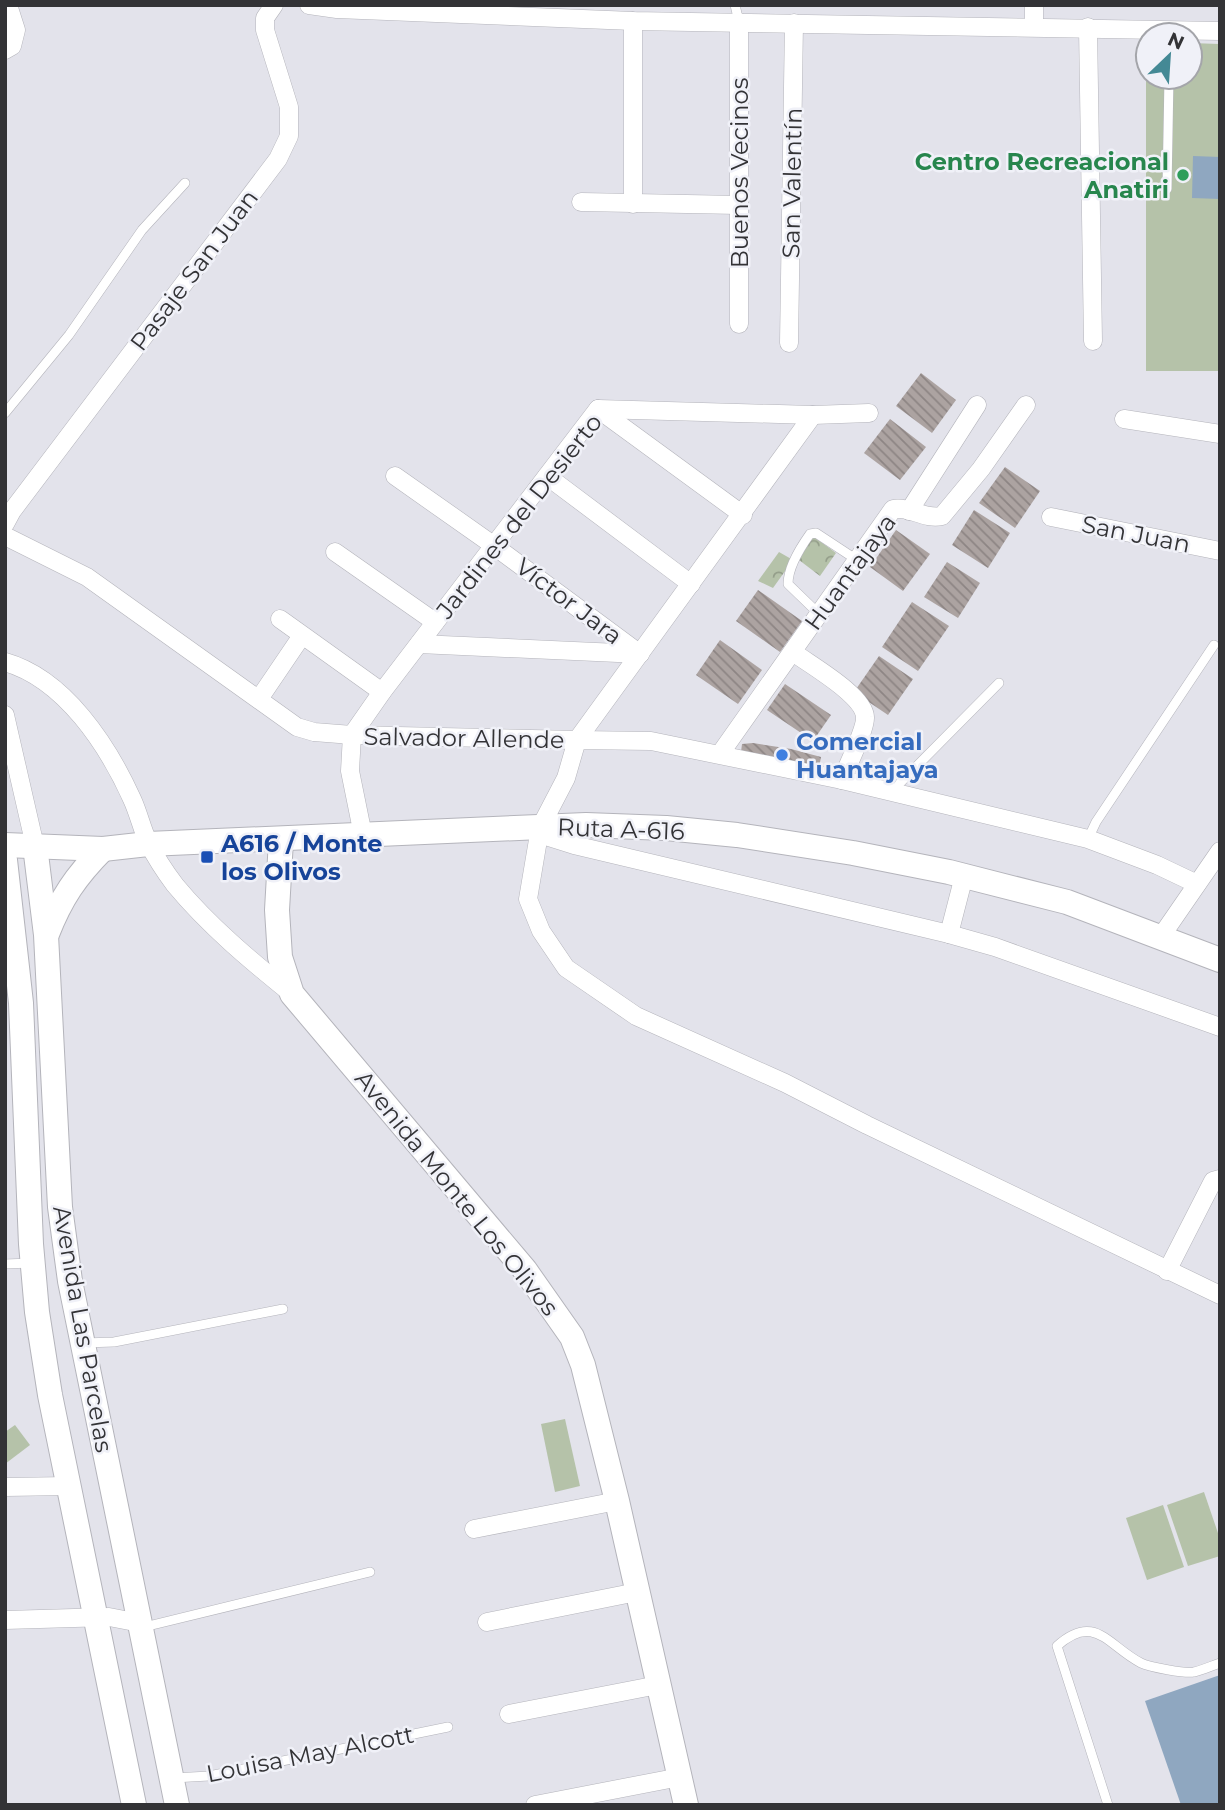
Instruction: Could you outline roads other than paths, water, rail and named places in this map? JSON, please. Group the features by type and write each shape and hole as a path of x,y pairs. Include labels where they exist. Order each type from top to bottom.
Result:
{"main road":[{"name":"Ruta A-616","path":"5,845 103,849 148,844 363,835 666,828 737,835 853,853 964,876 1067,902 1220,960"},
{"name":"Avenida Monte Los Olivos","path":"281,840 278,922 281,957 292,994 525,1270 572,1337 583,1365 617,1501 686,1805"},
{"name":"Avenida Las Parcelas","path":"35,846 46,934 64,1241 82,1343 177,1805"},
{"path":"46,934 60,902 79,874 103,849"},
{"name":"Avenida Las Parcelas","path":"5,860 17,958 14,1043 42,1353 134,1805"},
{"path":"14,1043 53,1050"}],"street":[{"name":"Pasaje San Juan","path":"7,529 278,159 289,136 289,107 265,30 265,18 274,5"},
{"path":"309,5 337,9 634,20 737,14 794,23 1134,30"},
{"path":"1034,5 1034,26"},
{"path":"5,50 12,46 16,30 9,6"},
{"name":"Buenos Vecinos","path":"737,14 740,324"},
{"path":"633,204 634,20"},
{"name":"San Valentín","path":"789,343 794,23"},
{"path":"1088,27 1093,341"},
{"path":"581,202 739,205"},
{"path":"908,511 977,405"},
{"name":"Huantajaya","path":"720,754 893,509 899,508 930,518 942,516 981,468 1026,405"},
{"path":"598,409 743,515"},
{"name":"Jardines del Desierto","path":"352,735 598,409 813,415 869,413"},
{"name":"Salvador Allende","path":"7,529 87,578 305,730 352,735 577,740 743,515 813,415"},
{"path":"1124,419 1220,434"},
{"name":"Víctor Jara","path":"395,476 494,545 640,654"},
{"path":"547,476 691,584"},
{"name":"San Juan","path":"1051,517 1220,551"},
{"path":"335,552 435,622"},
{"path":"280,619 301,637 382,692"},
{"path":"259,699 301,637"},
{"path":"419,644 640,654"},
{"name":"Huantajaya","path":"793,652 855,697 866,716 842,780"},
{"path":"5,662 21,667 67,700 110,757 133,800 148,844 175,884 226,938 292,994"},
{"path":"5,715 35,846"},
{"path":"352,735 350,771 363,835"},
{"path":"1196,884 1147,861 1088,839 894,792 651,741 577,740 566,778 540,830 528,899 532,914 551,949 566,968 636,1016 785,1083 1220,1295"},
{"path":"540,830 573,845 995,947 1220,1027"},
{"path":"1160,938 1220,851"},
{"path":"949,934 964,876"},
{"path":"1167,1271 1213,1181 1220,1179"},
{"path":"5,1487 69,1486"},
{"path":"474,1529 617,1501"},
{"path":"487,1622 637,1592"},
{"path":"5,1620 121,1618 141,1626"},
{"path":"509,1714 659,1685"},
{"path":"535,1805 680,1777"}],"lane":[{"path":"1167,189 1169,91"},
{"path":"5,413 69,335 142,230 184,183"},
{"path":"819,614 788,584 790,570 810,534 816,533 857,560"},
{"path":"1088,839 1096,822 1214,645"},
{"path":"894,792 915,767 999,683"},
{"path":"5,1264 32,1263"},
{"path":"82,1343 114,1342 284,1310"},
{"path":"141,1626 370,1572"},
{"path":"1108,1805 1057,1646 1070,1635 1081,1631 1103,1634 1142,1664 1191,1673 1220,1663"},
{"name":"Louisa May Alcott","path":"172,1778 209,1776 448,1727"}],"water":[{"path":"1193,156 1220,157 1220,199 1192,198"},
{"path":"1220,1675 1220,1805 1181,1805 1145,1701"}],"place":[{"name":"Centro Recreacional Anatiri","path":"1183,175"},
{"name":"Comercial Huantajaya","path":"782,755"},
{"name":"A616 / Monte los Olivos","path":"207,857"}]}
